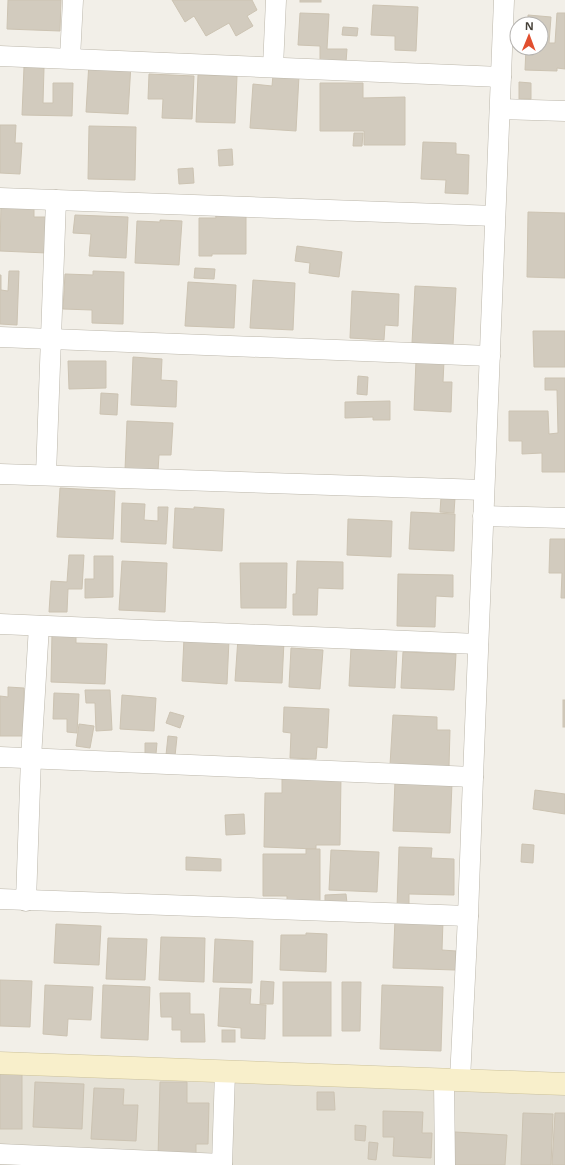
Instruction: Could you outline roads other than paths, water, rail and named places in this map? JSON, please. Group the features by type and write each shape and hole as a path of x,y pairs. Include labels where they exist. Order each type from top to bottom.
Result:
{"street":[{"path":"70,58 73,0"},
{"path":"273,67 276,0"},
{"path":"444,1165 468,916 472,777 504,0"},
{"path":"0,56 501,78"},
{"path":"500,109 565,110"},
{"path":"0,198 495,216"},
{"path":"46,475 56,200"},
{"path":"0,337 490,356"},
{"path":"0,474 484,490"},
{"path":"483,516 565,518"},
{"path":"0,624 478,644"},
{"path":"26,901 31,758 38,626"},
{"path":"0,757 472,777"},
{"path":"0,899 468,916"},
{"path":"0,1063 565,1084"},
{"path":"0,1154 222,1165 225,1072"}]}
